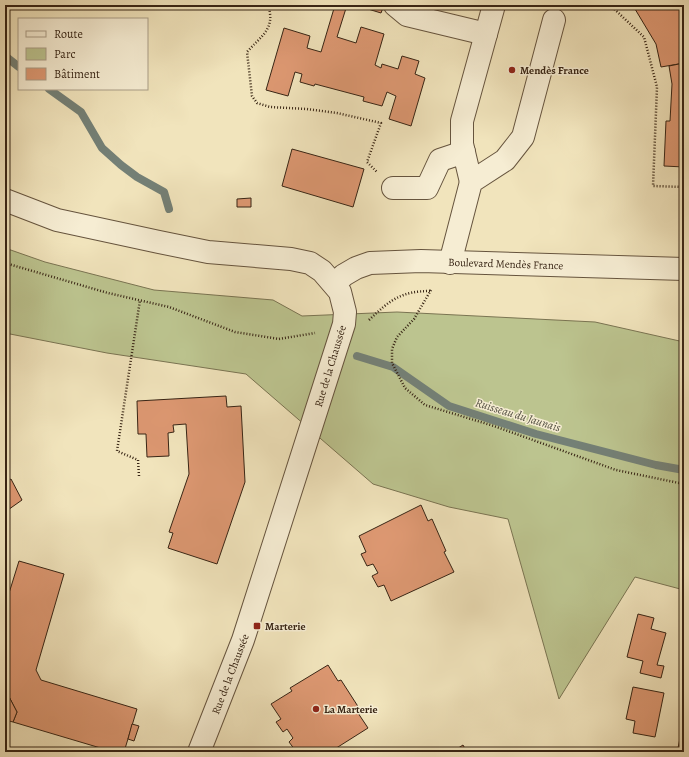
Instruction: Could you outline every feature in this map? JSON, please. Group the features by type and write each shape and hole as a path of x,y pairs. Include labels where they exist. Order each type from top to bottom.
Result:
{"street":[{"path":"395,5 406,15 486,34"},
{"path":"445,263 471,182 464,152 462,121 494,5"},
{"path":"471,182 506,160 523,137 554,20"},
{"path":"392,188 427,188 440,160 464,152"},
{"name":"Rue de la Chaussée","path":"5,200 57,220 159,242 208,252 291,259 310,263 322,271 340,292 345,312 342,333 243,640 199,752"},
{"name":"Boulevard Mendès France","path":"334,284 344,275 356,268 370,263 421,261 445,263 684,269"}],"path":[{"path":"268,5 271,20 267,31 247,52 252,96 257,103 270,107 307,109 337,113 381,123 367,162 392,188"},
{"path":"610,5 644,37 657,87 653,186 684,187"},
{"path":"5,263 48,277 169,307 235,332 279,339 326,331 358,337 363,327 389,302 402,294 431,290"},
{"path":"445,263 414,319 397,338 392,349 392,363 405,388 425,405 494,426 616,470 684,484"},
{"path":"139,476 138,460 117,451 140,300"}],"green space":[{"path":"5,248 45,262 154,290 273,300 302,316 397,312 595,322 684,342 684,590 635,577 559,699 508,519 449,507 373,484 246,374 107,353 5,333"}],"building":[{"path":"335,5 347,5 337,37 356,43 361,27 384,34 375,65 381,68 382,64 398,69 402,56 419,61 415,74 425,78 411,126 389,119 396,96 387,92 382,106 363,101 364,97 315,84 314,86 300,82 302,74 295,72 288,96 266,90 284,28 310,36 307,48 321,52"},
{"path":"353,5 369,5 368,9"},
{"path":"369,5 384,5 381,13 368,9"},
{"path":"630,5 684,5 684,63 661,67 656,44 635,9"},
{"path":"684,63 684,167 664,166 666,121 670,121 672,84 669,66"},
{"path":"292,149 364,169 353,207 282,186"},
{"path":"251,198 251,207 237,207 237,199"},
{"path":"226,396 227,407 241,406 245,482 217,564 168,548 173,533 169,532 189,474 186,424 173,425 174,432 168,433 169,456 147,457 146,434 138,434 137,401"},
{"path":"11,479 22,500 5,512 5,482"},
{"path":"421,505 428,521 432,519 446,551 444,552 454,572 391,601 384,585 378,587 372,576 378,573 373,564 367,566 361,554 366,552 359,536"},
{"path":"19,561 64,574 36,670 41,680 137,709 124,752 114,752 13,722 17,712 5,689 5,606"},
{"path":"638,614 654,618 651,629 666,633 657,665 664,666 661,678 640,673 643,661 627,657"},
{"name":"La Marterie","path":"328,665 338,681 341,680 359,708 356,710 368,728 330,752 329,750 326,752 302,752 300,748 295,750 289,742 293,738 287,729 283,732 276,722 281,719 271,704 292,691 290,688"},
{"path":"633,687 664,693 655,737 633,733 635,721 626,719"},
{"path":"5,689 17,712 13,722 5,720"},
{"path":"684,719 684,750 678,748"},
{"path":"132,724 139,726 134,741 128,739"},
{"path":"463,745 467,752 452,752"}],"waterway":[{"name":"Ruisseau du Jaunais","path":"5,56 18,66"},
{"name":"Ruisseau du Jaunais","path":"50,90 81,112 102,148 137,177 164,192 169,209"},
{"name":"Ruisseau du Jaunais","path":"357,356 393,367 449,406 536,434 656,465 684,470"}],"place":[{"name":"Mendès France","path":"512,70"},
{"name":"Marterie","path":"257,626"},
{"name":"La Marterie","path":"316,709"}]}
